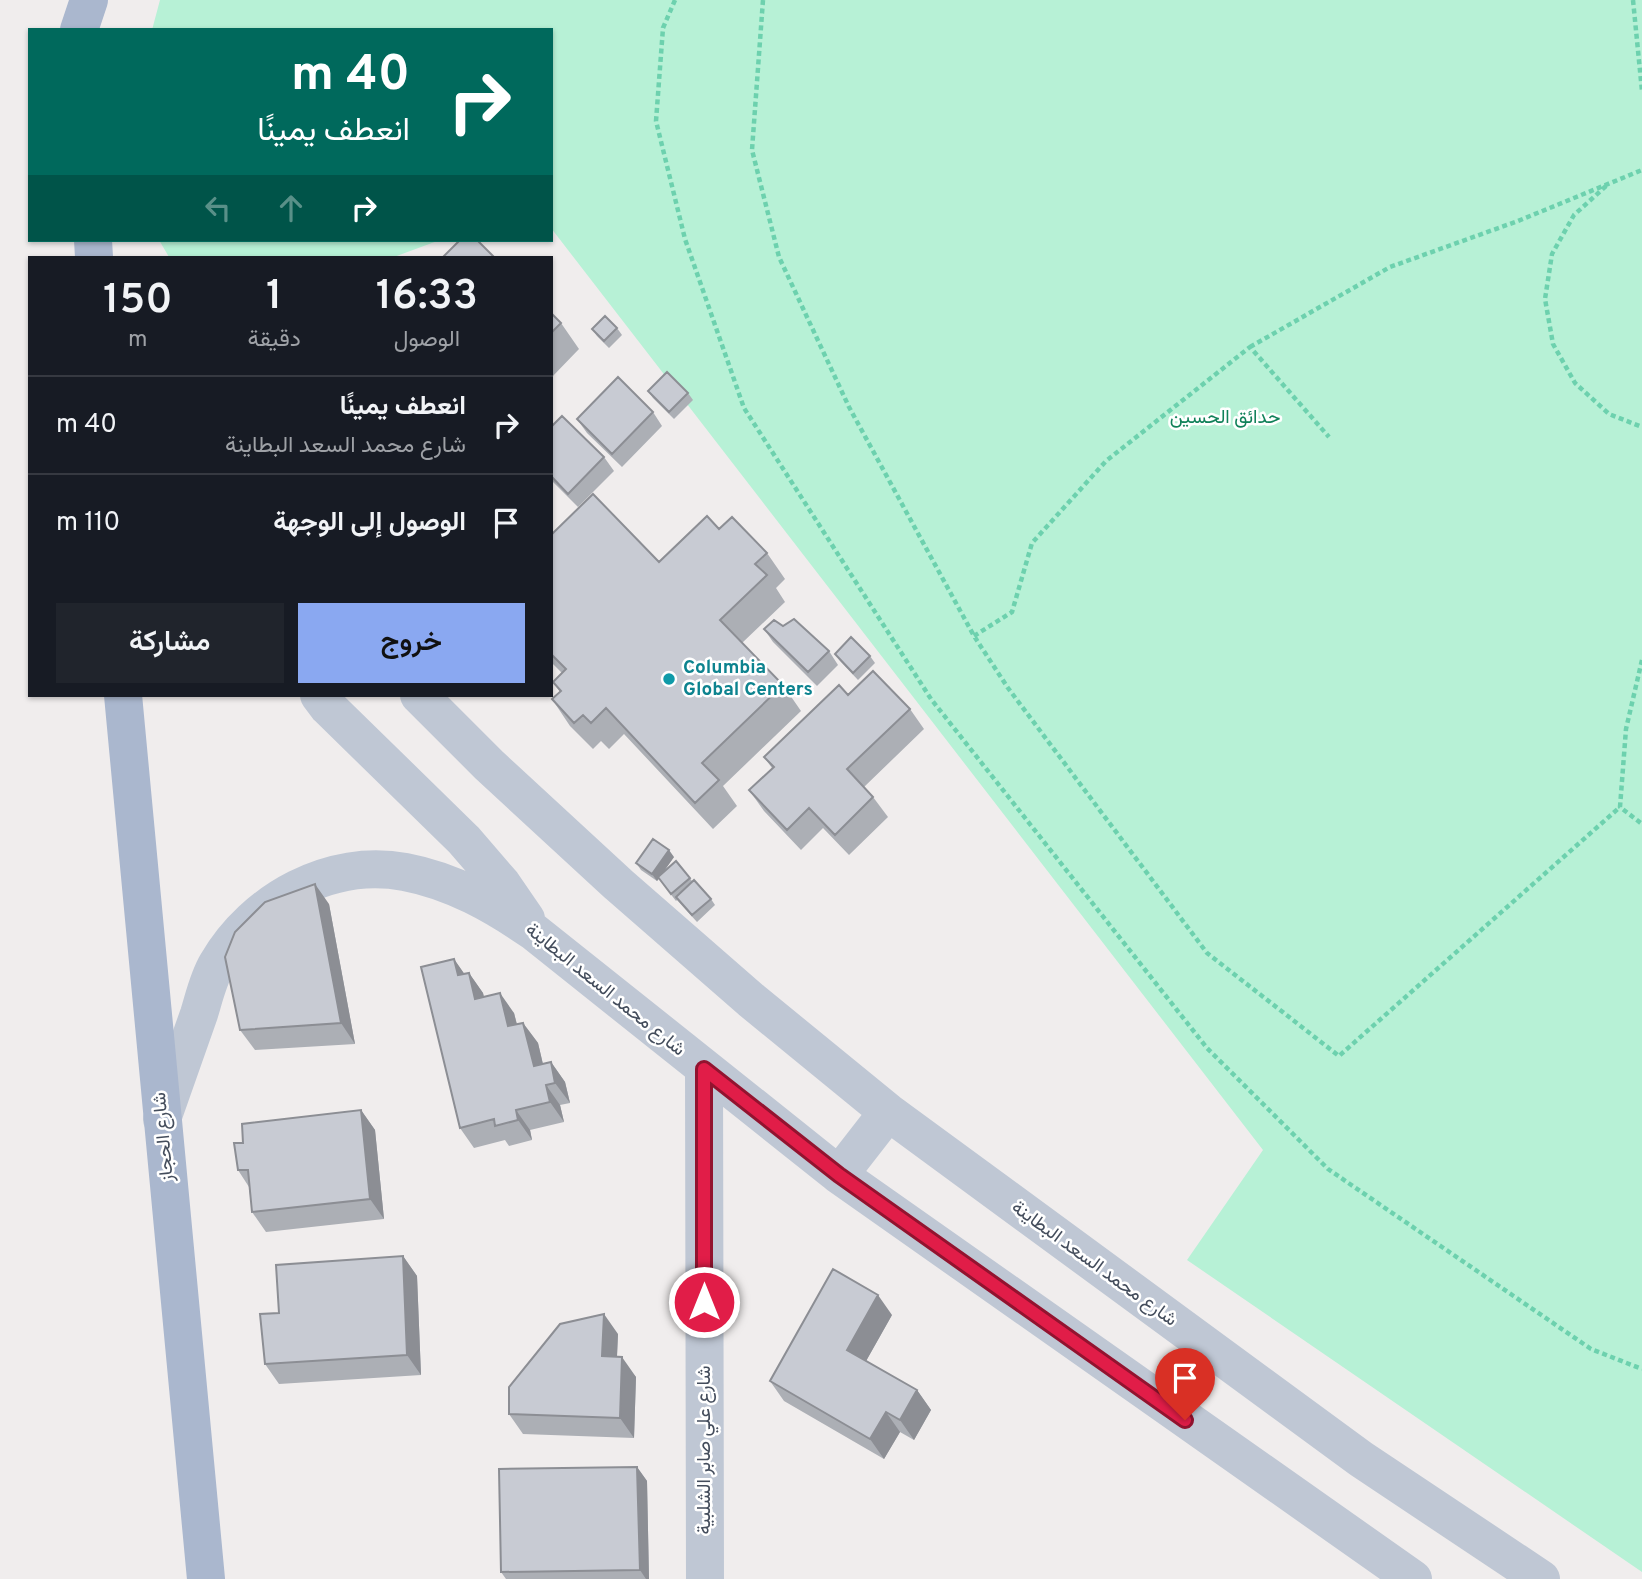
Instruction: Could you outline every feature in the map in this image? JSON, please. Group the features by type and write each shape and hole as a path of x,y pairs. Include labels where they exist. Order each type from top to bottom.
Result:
{"main road":[{"path":"80,28 89,0"},
{"name":"شارع الحجاز","path":"123,697 206,1579"}],"street":[{"path":"320,697 477,854 502,884 534,932"},
{"name":"شارع محمد السعد البطاينة","path":"421,697 489,765 618,884 751,1000 888,1112 1361,1459 1541,1579"},
{"name":"شارع محمد السعد البطاينة","path":"162,1119 215,966 236,935 263,909 294,889 342,874 366,870 404,872 465,891 534,932 839,1175 1413,1579"},
{"name":"شارع علي صابر الشلبية","path":"704,1069 711,1576"},
{"path":"839,1175 888,1112"}],"path":[{"path":"675,0 663,27 656,121 685,239 744,408 931,699 1208,1048 1328,1169 1591,1349 1642,1369"},
{"path":"763,0 752,150 779,257 849,407 974,636 1007,688 1207,953 1339,1056 1620,807 1626,729 1642,660"},
{"path":"1633,0 1642,91"},
{"path":"974,636 1012,612 1032,543 1105,461 1250,346 1390,267 1518,220 1642,170 1608,184 1574,215 1552,254 1545,299 1553,344 1575,383 1609,414 1642,427"},
{"path":"1250,346 1329,436"},
{"path":"1620,807 1642,824"}],"green space":[{"name":"حدائق الحسين","path":"160,0 1642,0 1642,1572 1187,1260 1263,1150 553,231 553,28 153,28"},
{"path":"160,242 435,242 397,256 168,256"}],"building":[{"path":"458,242 479,242 493,256 444,256"},
{"path":"553,315 561,323 553,331"},
{"path":"605,316 617,328 604,341 592,329"},
{"path":"667,372 688,393 669,412 648,391"},
{"path":"618,377 653,412 612,454 577,419"},
{"path":"562,416 604,457 568,494 553,478 553,425"},
{"name":"Columbia Global Centers","path":"593,494 659,562 707,516 719,529 732,517 767,553 755,564 767,575 720,620 783,685 702,763 719,780 695,803 606,708 591,723 583,715 574,723 552,699 561,691 553,682 566,669 553,656 553,533"},
{"path":"794,619 829,651 808,672 764,629 774,620 783,626"},
{"path":"851,637 870,656 853,673 835,654"},
{"path":"873,671 910,709 847,769 873,797 835,835 809,808 787,830 749,790 774,767 764,757 839,685 848,695"},
{"path":"653,839 669,850 652,874 636,863"},
{"path":"676,861 690,878 671,894 658,877"},
{"path":"694,880 711,899 692,915 676,897"},
{"path":"315,884 341,1023 240,1030 225,957 235,932 265,902"},
{"path":"454,959 458,975 469,973 475,999 500,993 508,1026 523,1023 534,1066 551,1062 555,1083 546,1085 550,1102 516,1110 518,1120 495,1126 494,1119 460,1128 421,967"},
{"path":"361,1110 370,1199 252,1212 248,1170 238,1170 234,1143 243,1143 242,1124"},
{"path":"403,1256 407,1355 265,1364 260,1314 279,1313 276,1265"},
{"path":"833,1269 878,1295 847,1350 917,1390 900,1420 886,1412 870,1439 770,1381"},
{"path":"604,1314 602,1356 622,1357 620,1418 509,1414 509,1387 560,1324"},
{"path":"637,1467 640,1570 501,1572 499,1469"}],"place":[{"name":"Columbia Global Centers","path":"669,679"}],"route":[{"path":"704,1302 704,1069 839,1175 1185,1420"}]}
